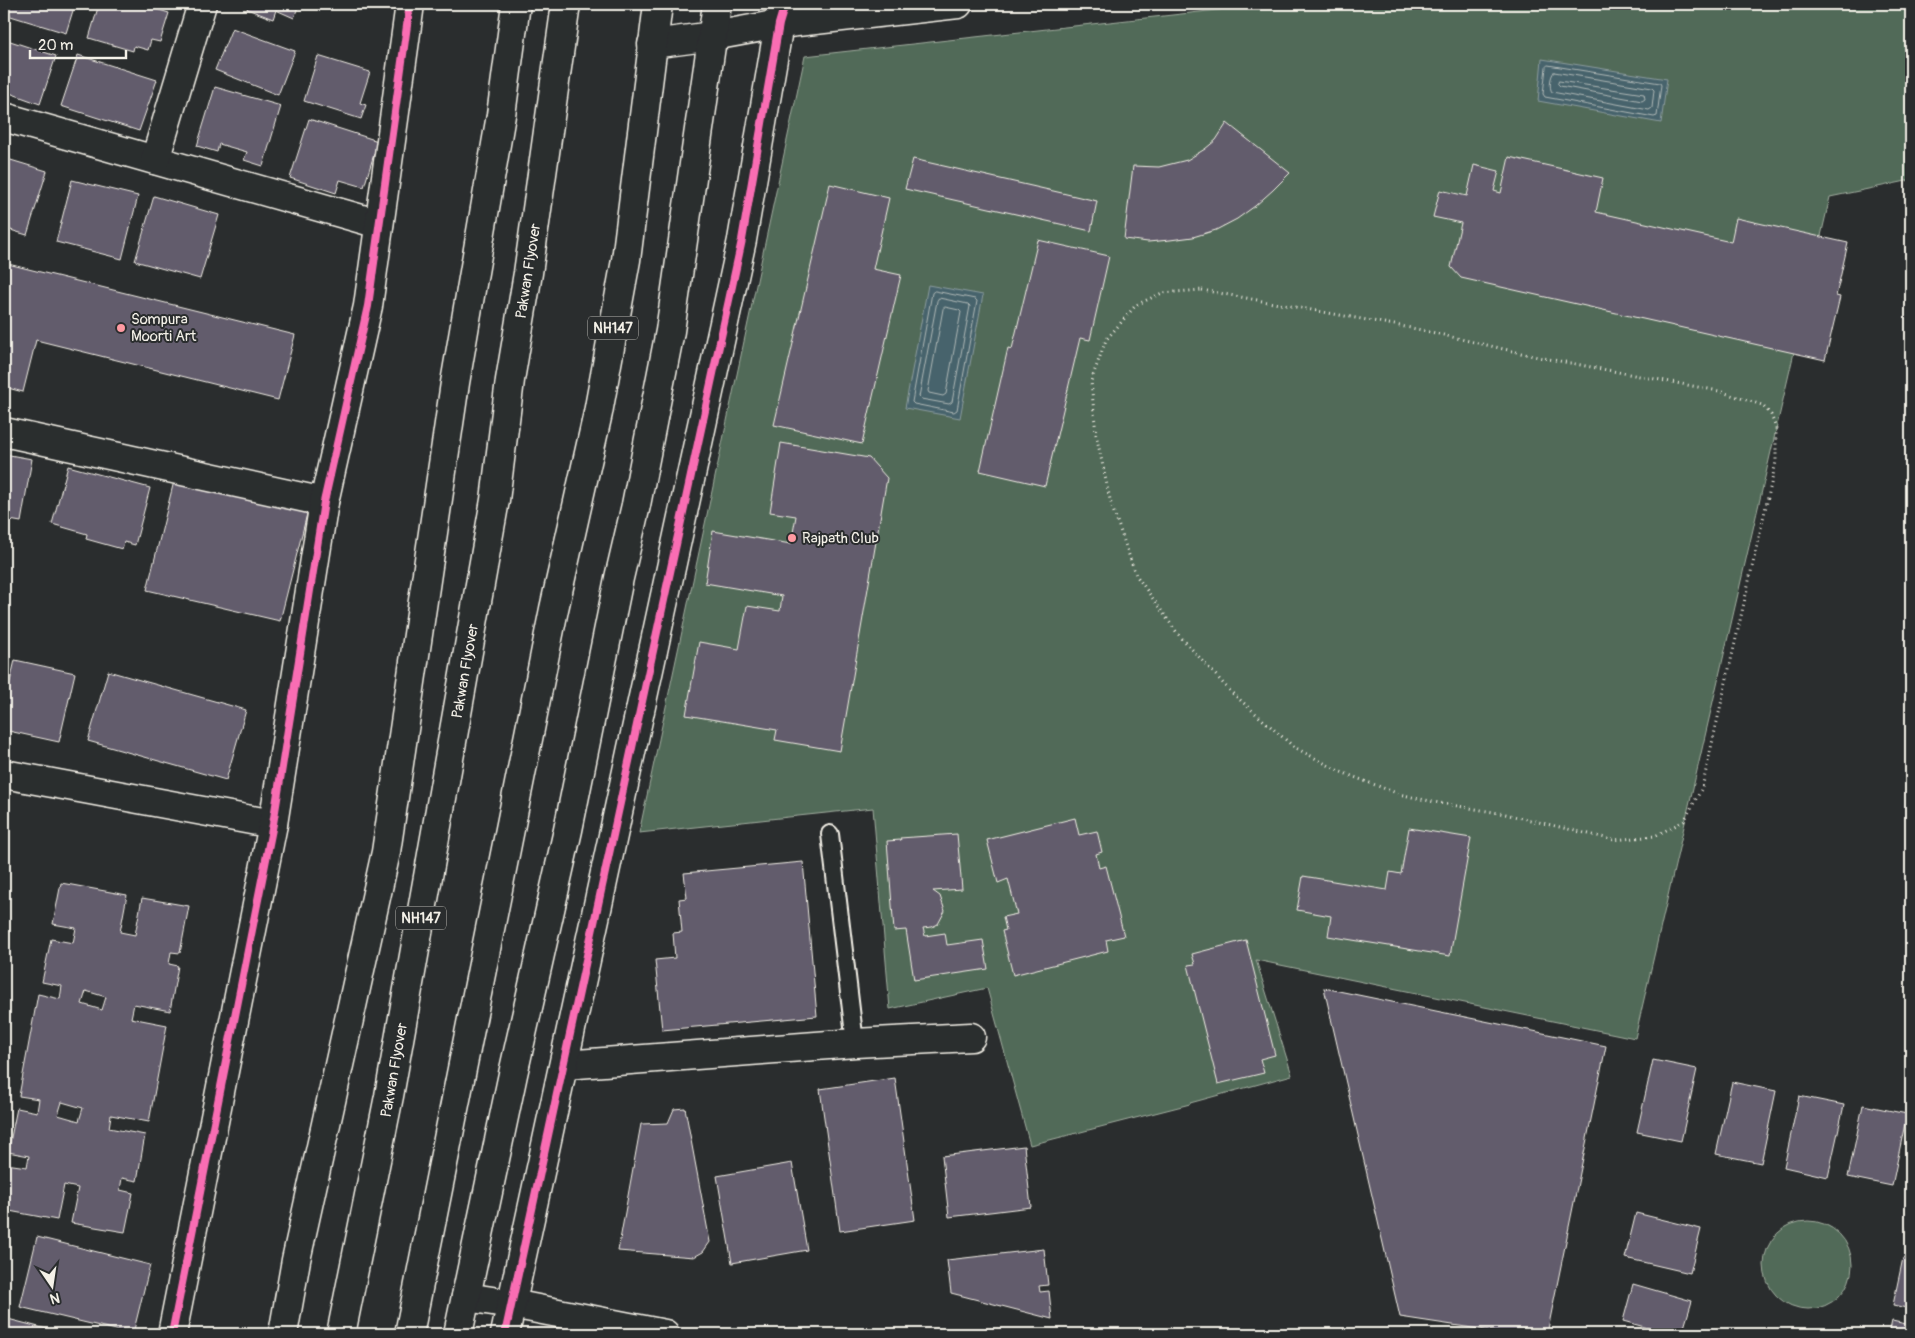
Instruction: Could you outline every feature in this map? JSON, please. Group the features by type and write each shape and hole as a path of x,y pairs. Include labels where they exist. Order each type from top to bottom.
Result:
{"main road":[{"path":"155,160 202,4"},
{"path":"172,1334 272,824 324,502 368,306 410,4"},
{"path":"283,1334 296,1260 386,852 455,383 501,114 516,4"},
{"name":"Pakwan Flyover","path":"340,1334 389,1096 495,500 510,380 528,273 566,4"},
{"name":"NH147","path":"409,1334 554,609 598,413 626,260 658,4"},
{"path":"458,1334 513,1074 568,830 619,578 636,505 670,331 717,4"},
{"path":"652,44 713,36 782,14 958,4"},
{"path":"505,1334 742,240 782,14"},
{"path":"4,117 380,224"},
{"path":"4,432 324,502"},
{"path":"4,774 272,824"},
{"path":"564,1066 855,1043 971,1037"},
{"path":"466,1297 512,1304 665,1334"}],"lane":[{"path":"830,834 855,1043"}],"path":[{"path":"1202,290 1422,330 1538,357 1719,391 1762,405 1771,415 1776,428 1776,462 1702,788 1684,821 1655,836 1614,840 1505,814 1399,794 1341,772 1294,747 1230,692 1178,634 1136,576 1111,504 1096,434 1091,381 1106,340 1136,306 1162,293 1202,290"}],"green space":[{"path":"1271,4 1911,4 1911,180 1830,197 1635,1038 1256,960 1292,1075 1190,1104 1030,1145 987,988 890,1009 873,808 639,833 805,56"},
{"path":"1808,1221 1825,1224 1839,1234 1849,1248 1852,1265 1849,1282 1839,1296 1825,1306 1808,1309 1791,1306 1777,1296 1767,1282 1764,1265 1767,1248 1777,1234 1791,1224"}],"water":[{"path":"1542,59 1667,79 1661,123 1538,101"},
{"path":"928,285 983,295 960,418 905,408"}],"building":[{"path":"4,4 75,4 66,33 4,14"},
{"path":"99,4 140,4 169,13 160,42 151,40 148,50 134,46 133,51 89,38"},
{"path":"249,4 299,4 294,18 276,10 273,19 247,9"},
{"path":"232,28 295,51 278,95 215,70"},
{"path":"4,39 56,56 40,104 4,91"},
{"path":"78,55 157,80 139,131 61,106"},
{"path":"318,56 370,72 360,103 366,105 361,119 304,101"},
{"path":"215,87 281,106 263,166 244,160 247,152 219,144 217,152 197,146"},
{"path":"309,119 378,141 364,187 340,180 336,193 290,178"},
{"path":"1227,123 1290,173 1255,206 1237,219 1216,230 1193,237 1170,240 1148,242 1124,239 1133,166 1159,167 1187,160 1216,140"},
{"path":"1509,157 1603,178 1596,212 1731,242 1736,218 1848,243 1836,296 1840,297 1825,360 1461,278 1451,267 1461,223 1433,217 1440,190 1467,196 1474,165 1499,171 1494,191 1501,193"},
{"path":"4,158 47,171 27,235 4,228"},
{"path":"913,159 1097,201 1091,231 905,189"},
{"path":"72,180 138,196 122,259 56,242"},
{"path":"830,184 889,198 873,269 901,275 862,444 774,425"},
{"path":"154,196 219,215 200,279 135,261"},
{"path":"1038,240 1109,256 1090,340 1080,338 1045,486 980,471 1008,348 1012,349"},
{"path":"4,263 295,335 278,400 36,340 23,392 4,387"},
{"path":"781,443 869,458 887,478 840,751 775,740 777,730 686,715 699,642 739,649 747,606 780,611 782,596 705,583 713,531 791,544 796,516 770,512"},
{"path":"4,454 32,459 21,522 4,519"},
{"path":"68,466 150,488 135,545 124,542 122,549 86,539 87,534 52,524"},
{"path":"175,477 308,510 280,621 147,590"},
{"path":"15,660 75,673 59,742 4,730 4,708"},
{"path":"108,671 246,710 226,780 88,741"},
{"path":"1075,818 1079,835 1097,831 1102,852 1096,854 1099,868 1106,866 1124,936 1106,940 1108,951 1013,975 1002,931 1006,930 1003,917 1017,914 1008,879 998,883 987,840"},
{"path":"1409,828 1471,838 1450,956 1328,936 1331,916 1297,910 1303,876 1387,890 1390,872 1401,874"},
{"path":"957,834 962,889 933,891 940,896 945,911 938,924 923,928 925,936 945,933 947,945 983,940 988,969 914,980 906,930 894,931 887,841 901,840 900,838"},
{"path":"803,862 817,1016 662,1030 655,960 675,958 673,933 682,932 679,899 687,898 684,873"},
{"path":"61,883 127,895 120,932 135,935 142,898 189,906 180,953 171,952 169,964 178,966 170,1011 134,1004 131,1018 167,1025 149,1122 111,1115 109,1128 145,1135 137,1181 122,1178 120,1190 133,1193 125,1232 71,1223 78,1188 64,1185 57,1220 4,1210 6,1164 27,1167 29,1156 8,1152 17,1108 37,1112 39,1099 19,1096 38,994 60,999 62,986 42,982 51,939 73,943 76,928 53,924","holes":["86,991 106,997 102,1010 82,1004","62,1102 83,1108 79,1121 58,1115"]},
{"path":"1246,940 1275,1055 1260,1059 1264,1073 1218,1084 1188,965 1195,964 1192,954"},
{"path":"1324,988 1606,1046 1547,1334 1512,1334 1400,1317"},
{"path":"1653,1060 1697,1069 1681,1141 1637,1132"},
{"path":"895,1078 915,1220 840,1231 820,1089"},
{"path":"1732,1082 1776,1091 1761,1163 1716,1154"},
{"path":"1799,1096 1844,1105 1828,1177 1784,1167"},
{"path":"1863,1105 1907,1114 1892,1186 1848,1177"},
{"path":"685,1108 710,1242 703,1252 694,1257 618,1251 641,1124 668,1123 674,1109"},
{"path":"1024,1146 1031,1207 949,1217 942,1156"},
{"path":"792,1163 807,1250 732,1263 717,1176"},
{"path":"1636,1213 1701,1229 1690,1273 1625,1258"},
{"path":"1911,1213 1911,1235 1907,1234"},
{"path":"37,1237 150,1265 133,1334 20,1307"},
{"path":"1044,1249 1048,1285 1039,1286 1040,1292 1049,1291 1052,1319 951,1293 947,1260"},
{"path":"1903,1258 1911,1260 1911,1309 1893,1305"},
{"path":"1633,1284 1692,1301 1682,1334 1670,1334 1623,1321"},
{"path":"4,1318 66,1334 4,1334"},
{"path":"1892,1321 1911,1325 1911,1334 1889,1334"}],"cycle path":[{"path":"172,1334 273,824 324,502 368,306 410,4"},
{"path":"505,1334 742,240 779,24 785,4"}],"place":[{"name":"Sompura Moorti Art","path":"121,328"},
{"name":"Rajpath Club","path":"792,538"}]}
